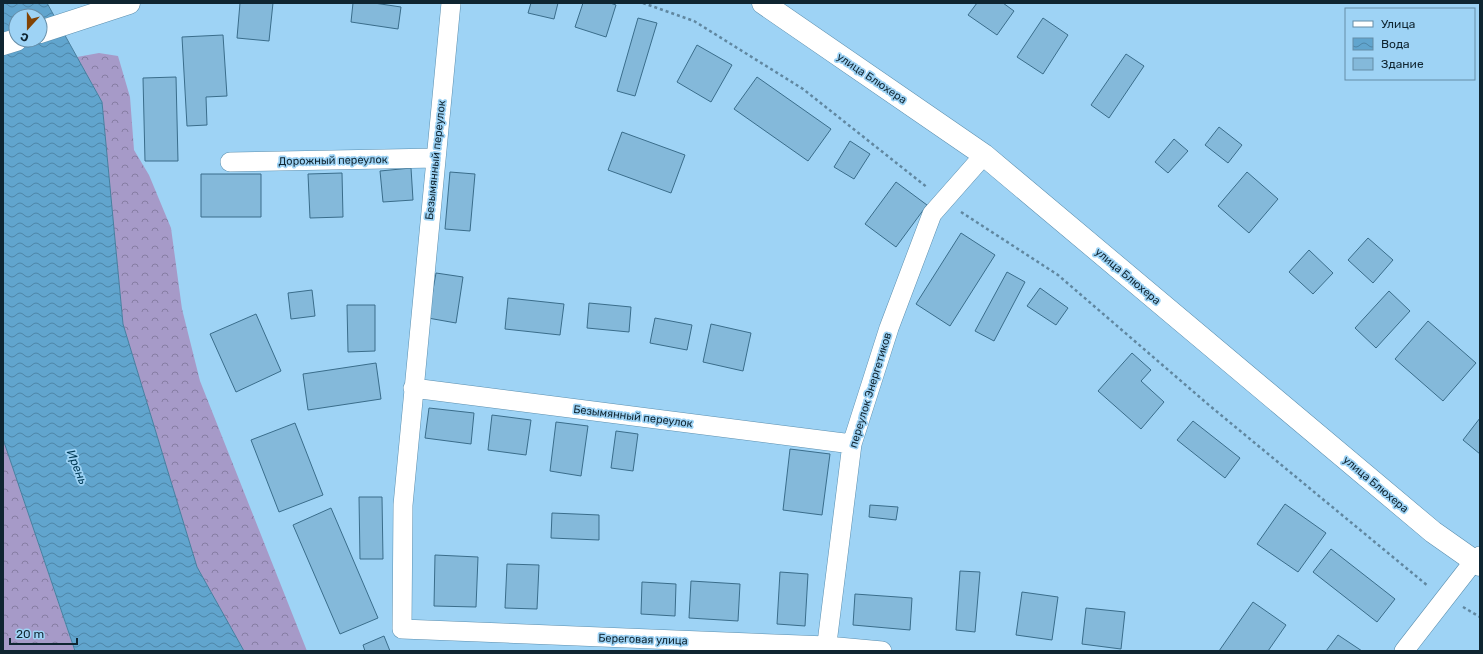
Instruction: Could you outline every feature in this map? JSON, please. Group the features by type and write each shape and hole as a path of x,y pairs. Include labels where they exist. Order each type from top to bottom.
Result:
{"street":[{"path":"48,29 129,3"},
{"name":"Безымянный переулок","path":"402,629 403,505 451,3"},
{"name":"улица Блюхера","path":"763,3 984,155 1433,532 1478,560"},
{"name":"переулок Энергетиков","path":"826,649 852,444 889,328 932,214 984,155"},
{"name":"Дорожный переулок","path":"230,162 436,158"},
{"name":"Безымянный переулок","path":"413,388 852,444"},
{"path":"1404,651 1446,597 1478,560"},
{"name":"Береговая улица","path":"402,629 882,651"}],"path":[{"path":"643,3 694,21 803,89 944,201 1058,275 1216,411 1428,586 1480,617"}],"green space":[{"path":"99,53 118,56 130,97 134,150 149,175 171,228 182,309 200,381 307,651 244,651 197,567 123,324 102,102 77,57"},
{"path":"3,439 74,649 75,651 3,651"}],"water":[{"name":"Ирень","path":"3,3 47,3 102,102 123,324 197,567 244,651 75,651 3,439"}],"building":[{"path":"240,3 273,3 269,41 237,38"},
{"path":"353,3 374,3 401,7 398,29 351,22"},
{"path":"531,3 558,3 554,19 528,13"},
{"path":"583,3 610,3 616,5 606,37 575,27"},
{"path":"977,3 1003,3 1014,11 997,35 968,15"},
{"path":"638,18 657,23 635,96 617,91"},
{"path":"1043,18 1068,35 1043,74 1017,57"},
{"path":"223,35 227,96 206,97 207,125 187,126 182,37"},
{"path":"697,45 732,65 711,102 677,82"},
{"path":"1126,54 1144,66 1109,118 1091,105"},
{"path":"176,77 178,161 145,161 143,78"},
{"path":"757,77 831,129 808,161 734,109"},
{"path":"1219,127 1242,145 1228,163 1205,145"},
{"path":"622,132 685,155 671,193 608,170"},
{"path":"1174,139 1188,151 1168,173 1155,162"},
{"path":"850,141 870,154 854,179 834,167"},
{"path":"411,168 413,200 383,202 380,171"},
{"path":"450,172 475,174 470,231 445,229"},
{"path":"1247,172 1278,199 1249,233 1218,206"},
{"path":"342,173 343,217 310,218 308,174"},
{"path":"201,174 261,174 261,217 201,217"},
{"path":"896,182 927,205 896,247 865,224"},
{"path":"961,233 995,255 950,326 916,304"},
{"path":"1368,238 1393,260 1373,283 1348,260"},
{"path":"1309,250 1333,273 1313,294 1289,272"},
{"path":"1007,272 1025,282 994,341 975,331"},
{"path":"436,273 463,277 456,323 428,318"},
{"path":"1040,288 1068,308 1056,325 1027,306"},
{"path":"312,290 315,316 291,319 288,293"},
{"path":"1389,291 1410,311 1376,348 1355,328"},
{"path":"508,298 564,304 560,335 505,329"},
{"path":"589,303 631,307 629,332 587,328"},
{"path":"347,305 375,305 375,351 348,352"},
{"path":"256,314 281,371 236,392 210,334"},
{"path":"655,318 692,325 687,350 650,343"},
{"path":"1428,321 1476,363 1443,401 1395,359"},
{"path":"711,324 751,333 743,371 703,362"},
{"path":"1132,353 1151,370 1141,381 1164,402 1141,429 1098,391"},
{"path":"376,363 381,399 308,410 303,374"},
{"path":"429,408 474,413 471,444 425,438"},
{"path":"492,415 531,420 526,455 488,450"},
{"path":"1480,418 1480,454 1463,440"},
{"path":"1193,421 1240,458 1225,478 1177,440"},
{"path":"556,422 588,426 581,476 550,471"},
{"path":"295,423 323,495 279,512 251,440"},
{"path":"616,431 638,434 633,471 611,468"},
{"path":"790,449 830,454 822,515 783,510"},
{"path":"359,497 382,497 383,559 360,559"},
{"path":"1285,504 1326,533 1298,572 1257,544"},
{"path":"870,505 898,507 896,520 869,517"},
{"path":"331,508 378,618 340,634 293,525"},
{"path":"552,513 599,515 599,540 551,538"},
{"path":"1331,549 1395,599 1377,622 1313,572"},
{"path":"435,555 478,557 476,607 434,606"},
{"path":"507,564 539,565 537,609 505,608"},
{"path":"960,571 980,572 975,632 956,630"},
{"path":"780,572 808,574 805,626 777,624"},
{"path":"691,581 740,584 738,621 689,618"},
{"path":"642,582 676,584 675,616 641,614"},
{"path":"1022,592 1058,597 1052,640 1016,635"},
{"path":"855,594 912,598 910,630 853,625"},
{"path":"1253,602 1286,625 1268,651 1219,651"},
{"path":"1086,608 1125,612 1121,649 1082,644"},
{"path":"1338,635 1362,651 1326,651"},
{"path":"384,636 390,651 365,651 363,645"}]}
